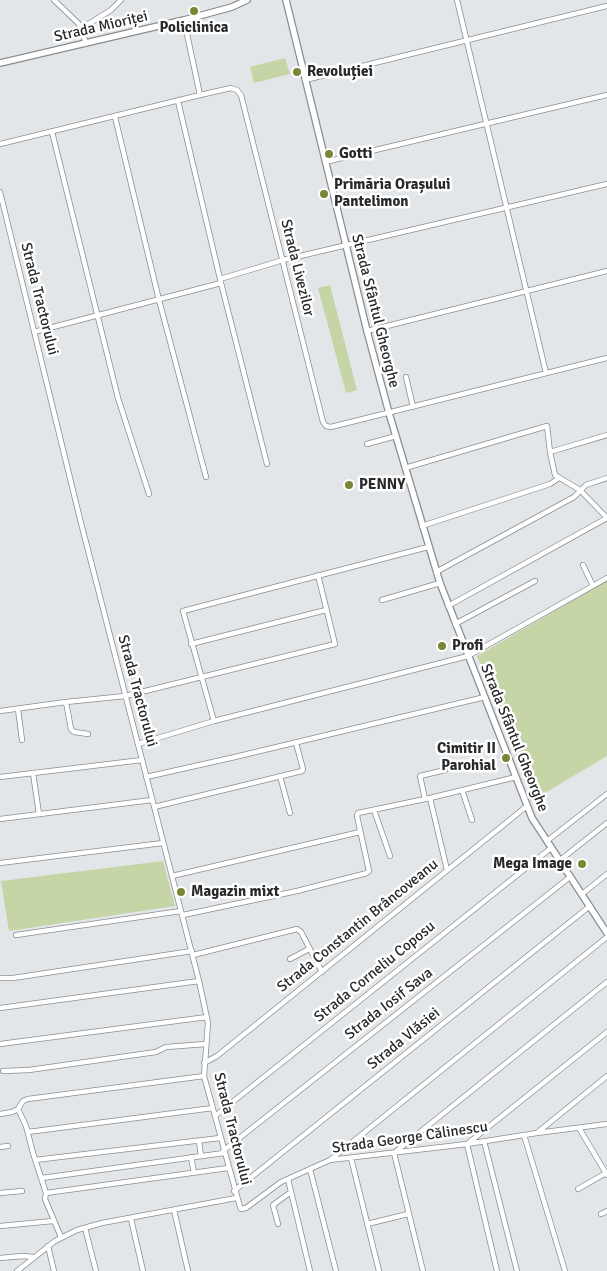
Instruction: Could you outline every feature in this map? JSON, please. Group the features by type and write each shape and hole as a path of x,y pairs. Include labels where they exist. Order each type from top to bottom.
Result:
{"street":[{"path":"54,0 82,28 86,43"},
{"path":"82,28 111,10 121,0"},
{"path":"236,6 241,0"},
{"name":"Strada Mioriței","path":"0,63 184,20 236,6 247,0"},
{"name":"Strada Sfântul Gheorghe","path":"286,0 367,331 436,572 527,806 547,842 607,932"},
{"path":"457,0 546,373"},
{"path":"305,80 607,6"},
{"path":"184,20 200,95"},
{"name":"Strada Livezilor","path":"0,144 231,88 239,92 324,424 331,427 389,413"},
{"path":"325,162 607,95"},
{"path":"178,101 220,282 268,464"},
{"path":"114,117 159,300 206,477"},
{"path":"52,132 118,398 148,494"},
{"path":"34,332 159,300 220,282 283,260 607,184"},
{"name":"Strada Tractorului","path":"0,192 125,696 193,953 208,1027 204,1076 236,1198"},
{"path":"367,331 607,271"},
{"path":"389,413 607,358"},
{"path":"406,377 413,407"},
{"path":"405,468 547,426 554,472 559,478 580,490 607,518 448,606"},
{"path":"550,452 607,435"},
{"path":"367,444 396,436"},
{"path":"422,526 550,484 559,478"},
{"path":"436,572 574,497 586,485 607,478"},
{"path":"214,721 200,677 183,611 428,547"},
{"path":"583,566 593,586"},
{"path":"0,712 66,702 125,696 335,644 318,575"},
{"path":"138,744 214,721 468,656 607,578"},
{"path":"456,624 535,581"},
{"path":"382,600 440,583"},
{"path":"191,644 326,610"},
{"path":"146,777 485,697"},
{"path":"66,702 71,729 74,732 88,734"},
{"path":"18,709 22,740"},
{"path":"154,807 303,770 296,743"},
{"path":"0,777 142,760"},
{"path":"445,770 420,776 447,870"},
{"path":"32,773 39,814"},
{"path":"280,776 290,812"},
{"path":"16,934 182,913 297,891 369,872 357,814 516,777"},
{"path":"462,790 472,820"},
{"path":"547,842 607,794"},
{"path":"0,819 152,800"},
{"name":"Strada Constantin Brâncoveanu","path":"204,1063 217,1056 527,806"},
{"path":"374,810 390,856"},
{"path":"560,861 607,822"},
{"path":"172,876 360,832"},
{"path":"0,863 163,843"},
{"name":"Strada Corneliu Coposu","path":"215,1116 551,848"},
{"path":"582,894 607,874"},
{"name":"Strada Iosif Sava","path":"224,1152 570,877"},
{"name":"Strada Vlăsiei","path":"234,1191 590,906"},
{"path":"0,978 13,978 193,953 296,929 301,932 322,972"},
{"path":"330,1160 607,937"},
{"path":"290,959 310,949"},
{"path":"0,1008 199,981"},
{"path":"423,1271 394,1153 607,982"},
{"path":"0,1044 207,1017"},
{"path":"497,1271 467,1144 607,1032"},
{"path":"3,1071 29,1070 156,1052 166,1047 206,1044"},
{"path":"0,1114 10,1113 18,1109 23,1101 28,1098 204,1076"},
{"path":"537,1132 607,1076"},
{"path":"28,1132 213,1108"},
{"path":"18,1109 28,1132 42,1178 46,1193 45,1199 61,1237"},
{"name":"Strada George Călinescu","path":"236,1198 240,1207 244,1209 278,1184 330,1160 467,1144 537,1132 607,1124"},
{"path":"578,1189 607,1174 579,1128"},
{"path":"524,1135 566,1271"},
{"path":"35,1160 220,1138"},
{"path":"199,1141 201,1156"},
{"path":"484,1141 517,1271"},
{"path":"0,1147 8,1146"},
{"path":"42,1178 224,1152"},
{"path":"192,1157 194,1173"},
{"path":"351,1158 379,1271"},
{"path":"46,1193 228,1168"},
{"path":"310,1169 336,1271"},
{"path":"288,1179 310,1271"},
{"path":"0,1193 22,1190"},
{"path":"278,1224 273,1204 291,1192"},
{"path":"17,1271 61,1237 85,1228 236,1198"},
{"path":"174,1210 188,1271"},
{"path":"601,1214 607,1211"},
{"path":"367,1224 408,1214"},
{"path":"131,1219 143,1271"},
{"path":"0,1226 53,1221"},
{"path":"85,1228 96,1271"},
{"path":"48,1246 54,1271"},
{"path":"0,1258 33,1257"}],"green space":[{"path":"285,58 290,74 254,83 250,67"},
{"path":"330,285 357,390 346,393 318,288"},
{"path":"607,581 607,756 533,800 477,656"},
{"path":"163,861 175,906 9,931 1,881"}],"place":[{"name":"Policlinica","path":"194,11"},
{"name":"Revoluției","path":"297,72"},
{"name":"Gotti","path":"329,154"},
{"name":"Primăria Orașului Pantelimon","path":"324,194"},
{"name":"PENNY","path":"349,485"},
{"name":"Profi","path":"442,646"},
{"name":"Cimitir II Parohial","path":"506,758"},
{"name":"Mega Image","path":"582,864"},
{"name":"Magazin mixt","path":"181,892"}]}
